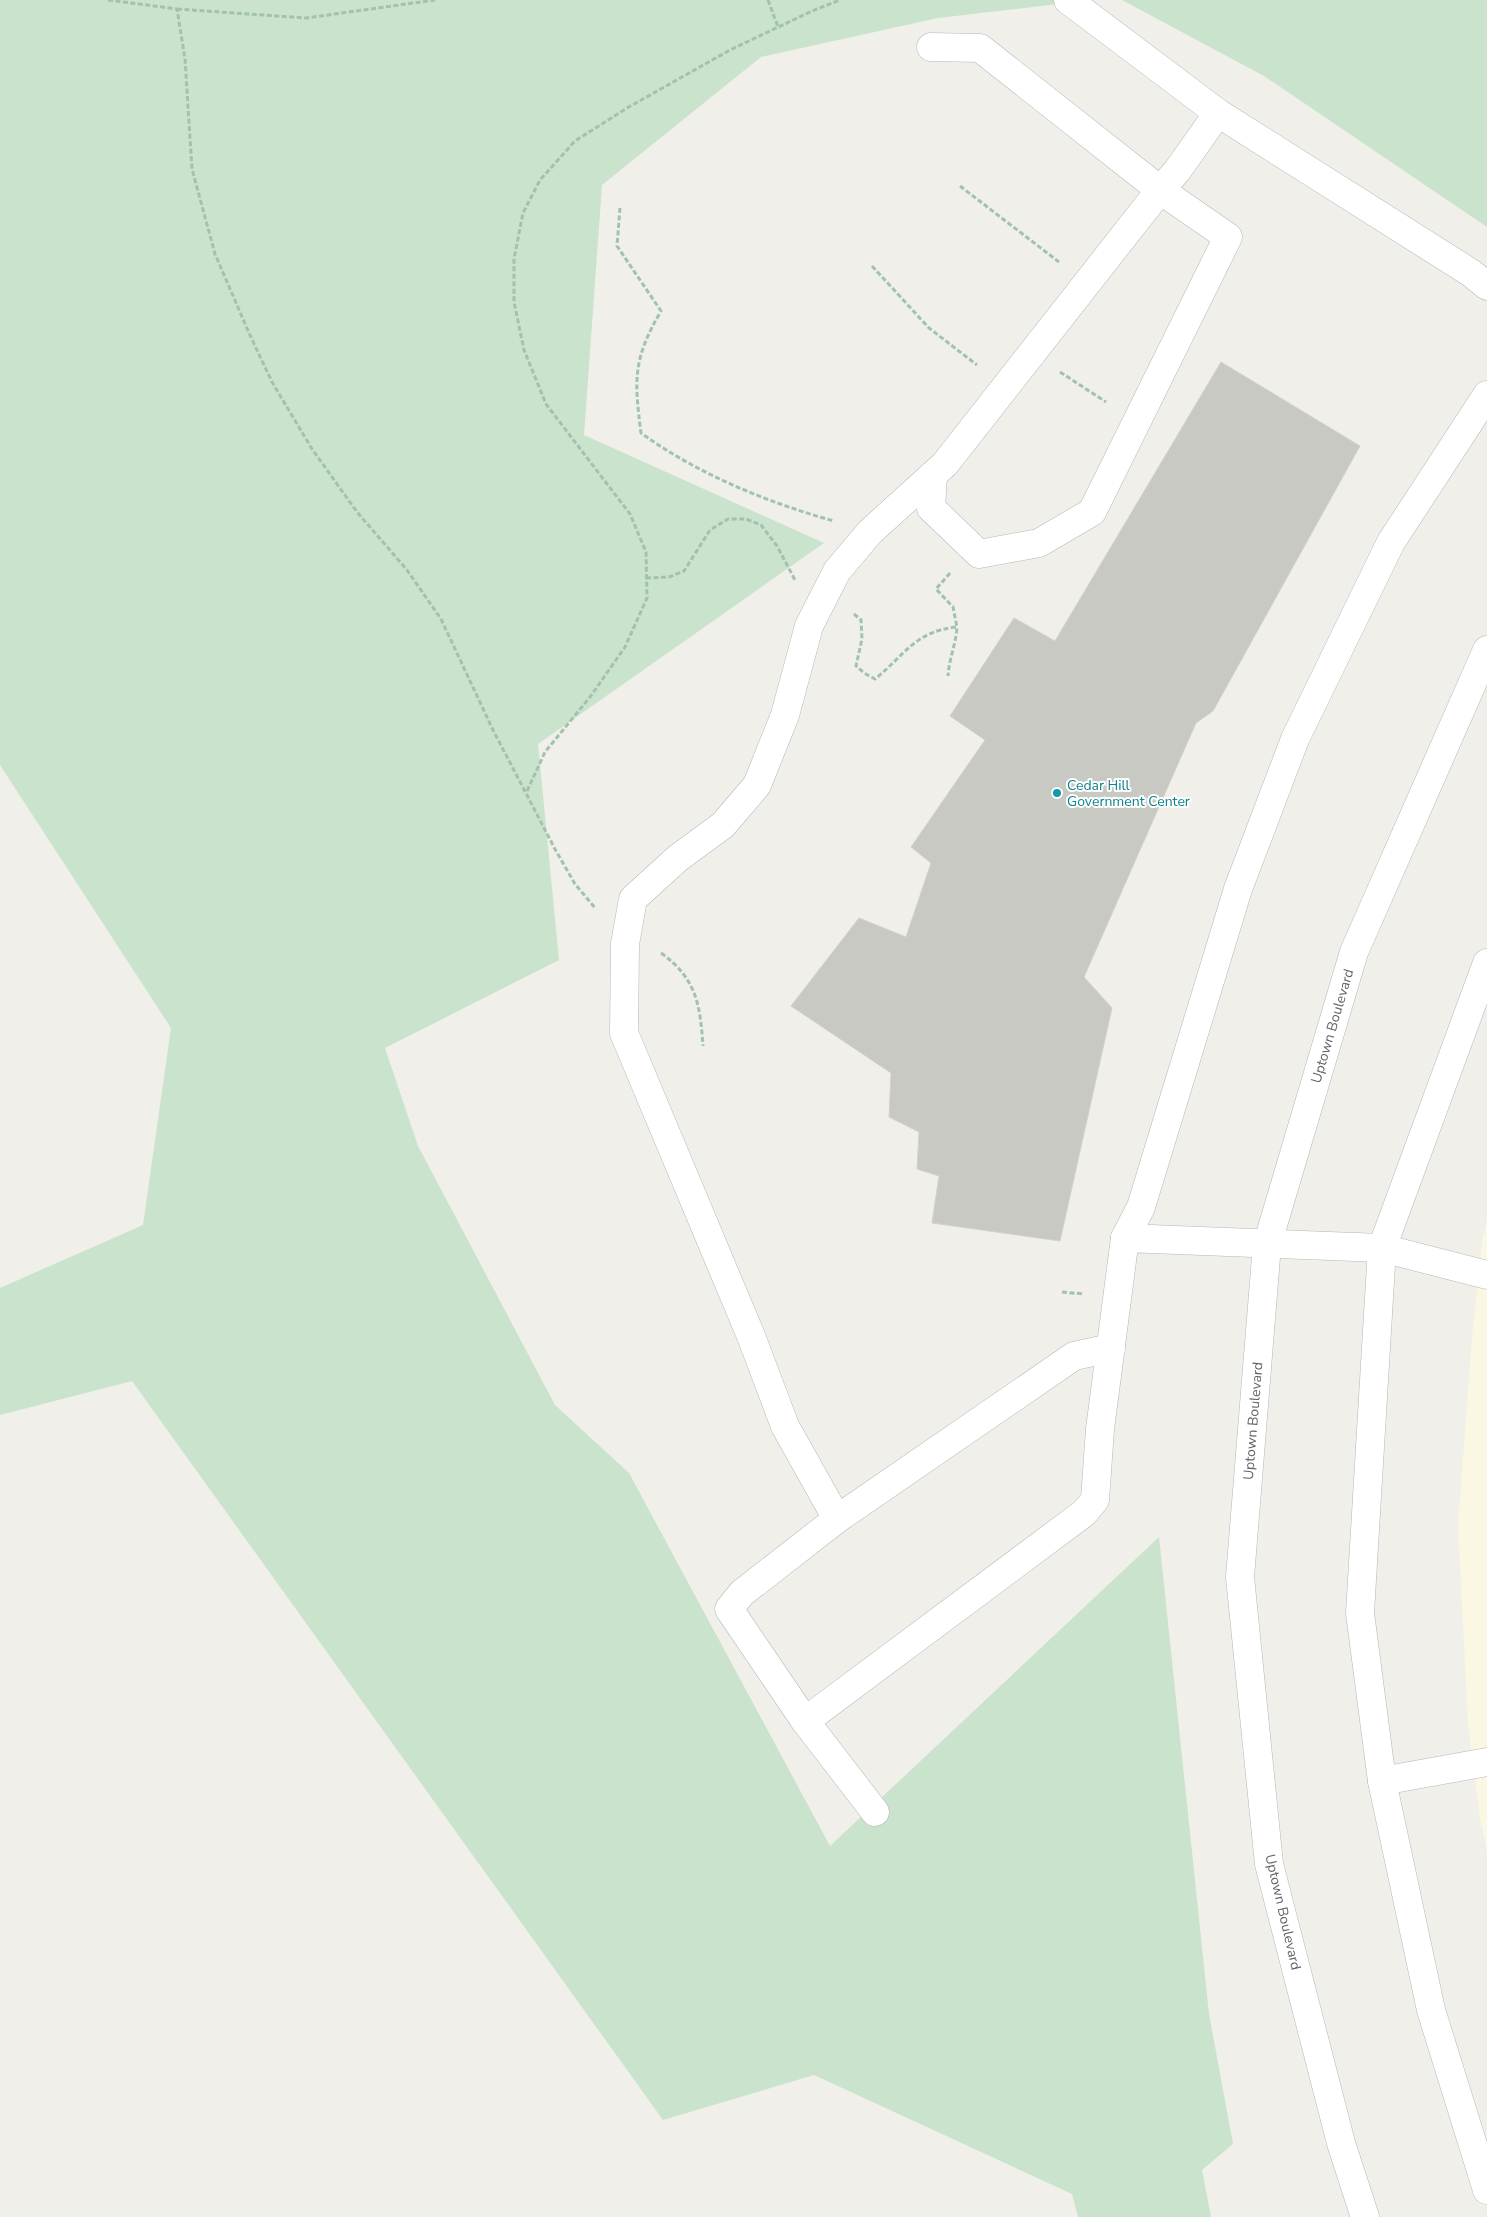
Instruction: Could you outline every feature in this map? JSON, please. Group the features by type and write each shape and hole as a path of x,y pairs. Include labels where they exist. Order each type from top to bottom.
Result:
{"street":[{"path":"1068,0 1218,113 1367,206 1471,273 1487,286"},
{"path":"932,47 980,48 1160,190 1228,237 1092,512 1039,543 979,554 931,508 933,474"},
{"path":"837,1519 785,1426 751,1336 624,1033 625,944 633,899 678,858 723,825 757,785 785,715 808,626 836,572 870,532 945,464 1160,190 1177,171 1218,113"},
{"path":"805,1721 1084,1513 1095,1500 1100,1428 1125,1238 1141,1206 1238,889 1295,739 1392,542 1487,395"},
{"name":"Uptown Boulevard","path":"1365,2217 1341,2143 1269,1864 1241,1587 1241,1567 1267,1245 1354,952 1487,650"},
{"path":"1487,963 1382,1248 1360,1613 1382,1781 1431,2010 1487,2190"},
{"path":"1125,1238 1382,1248 1487,1276"},
{"path":"876,1812 805,1721 729,1609 742,1593 837,1519 1074,1356 1111,1348"},
{"path":"1382,1781 1487,1762"}],"path":[{"path":"108,0 177,9 306,18 435,0"},
{"path":"768,0 778,27"},
{"path":"526,792 545,752 590,697 625,648 647,598 646,552 630,514 546,404 524,350 514,302 514,259 523,213 540,180 575,141 627,108 730,50 840,0"},
{"path":"177,9 185,59 192,169 215,254 248,333 272,382 312,449 357,512 407,570 441,619 493,730 575,884 602,914"},
{"path":"960,186 1087,283"},
{"path":"620,208 617,246 661,311 648,334 637,364 636,398 641,433 668,452 758,496 818,517 870,532"},
{"path":"872,266 928,328 1006,387"},
{"path":"1033,352 1106,403 1111,396"},
{"path":"936,589 953,607 957,627"},
{"path":"659,952 675,964 693,988 700,1011 703,1046"},
{"path":"1062,1292 1086,1294"}],"shaded area":[{"path":"1487,1222 1487,1850 1480,1819 1468,1724 1458,1525 1472,1337 1482,1242"}],"green space":[{"path":"0,0 1092,0 938,18 761,57 602,185 584,435 824,543 538,744 559,960 385,1048 418,1146 555,1405 629,1473 830,1846 1159,1537 1209,2014 1233,2144 1202,2170 1211,2217 1078,2217 1072,2194 814,2075 663,2120 132,1381 0,1415 0,1288 143,1225 171,1028 0,765"},
{"path":"1122,0 1487,0 1487,227 1264,76"}],"building":[{"name":"Cedar Hill Government Center","path":"1221,362 1360,446 1213,711 1196,723 1084,977 1112,1008 1060,1241 932,1223 939,1176 917,1169 919,1132 889,1117 891,1073 791,1006 859,918 906,937 931,863 911,847 985,740 950,716 1014,618 1055,641"}],"place":[{"name":"Cedar Hill Government Center","path":"1057,793"}]}
